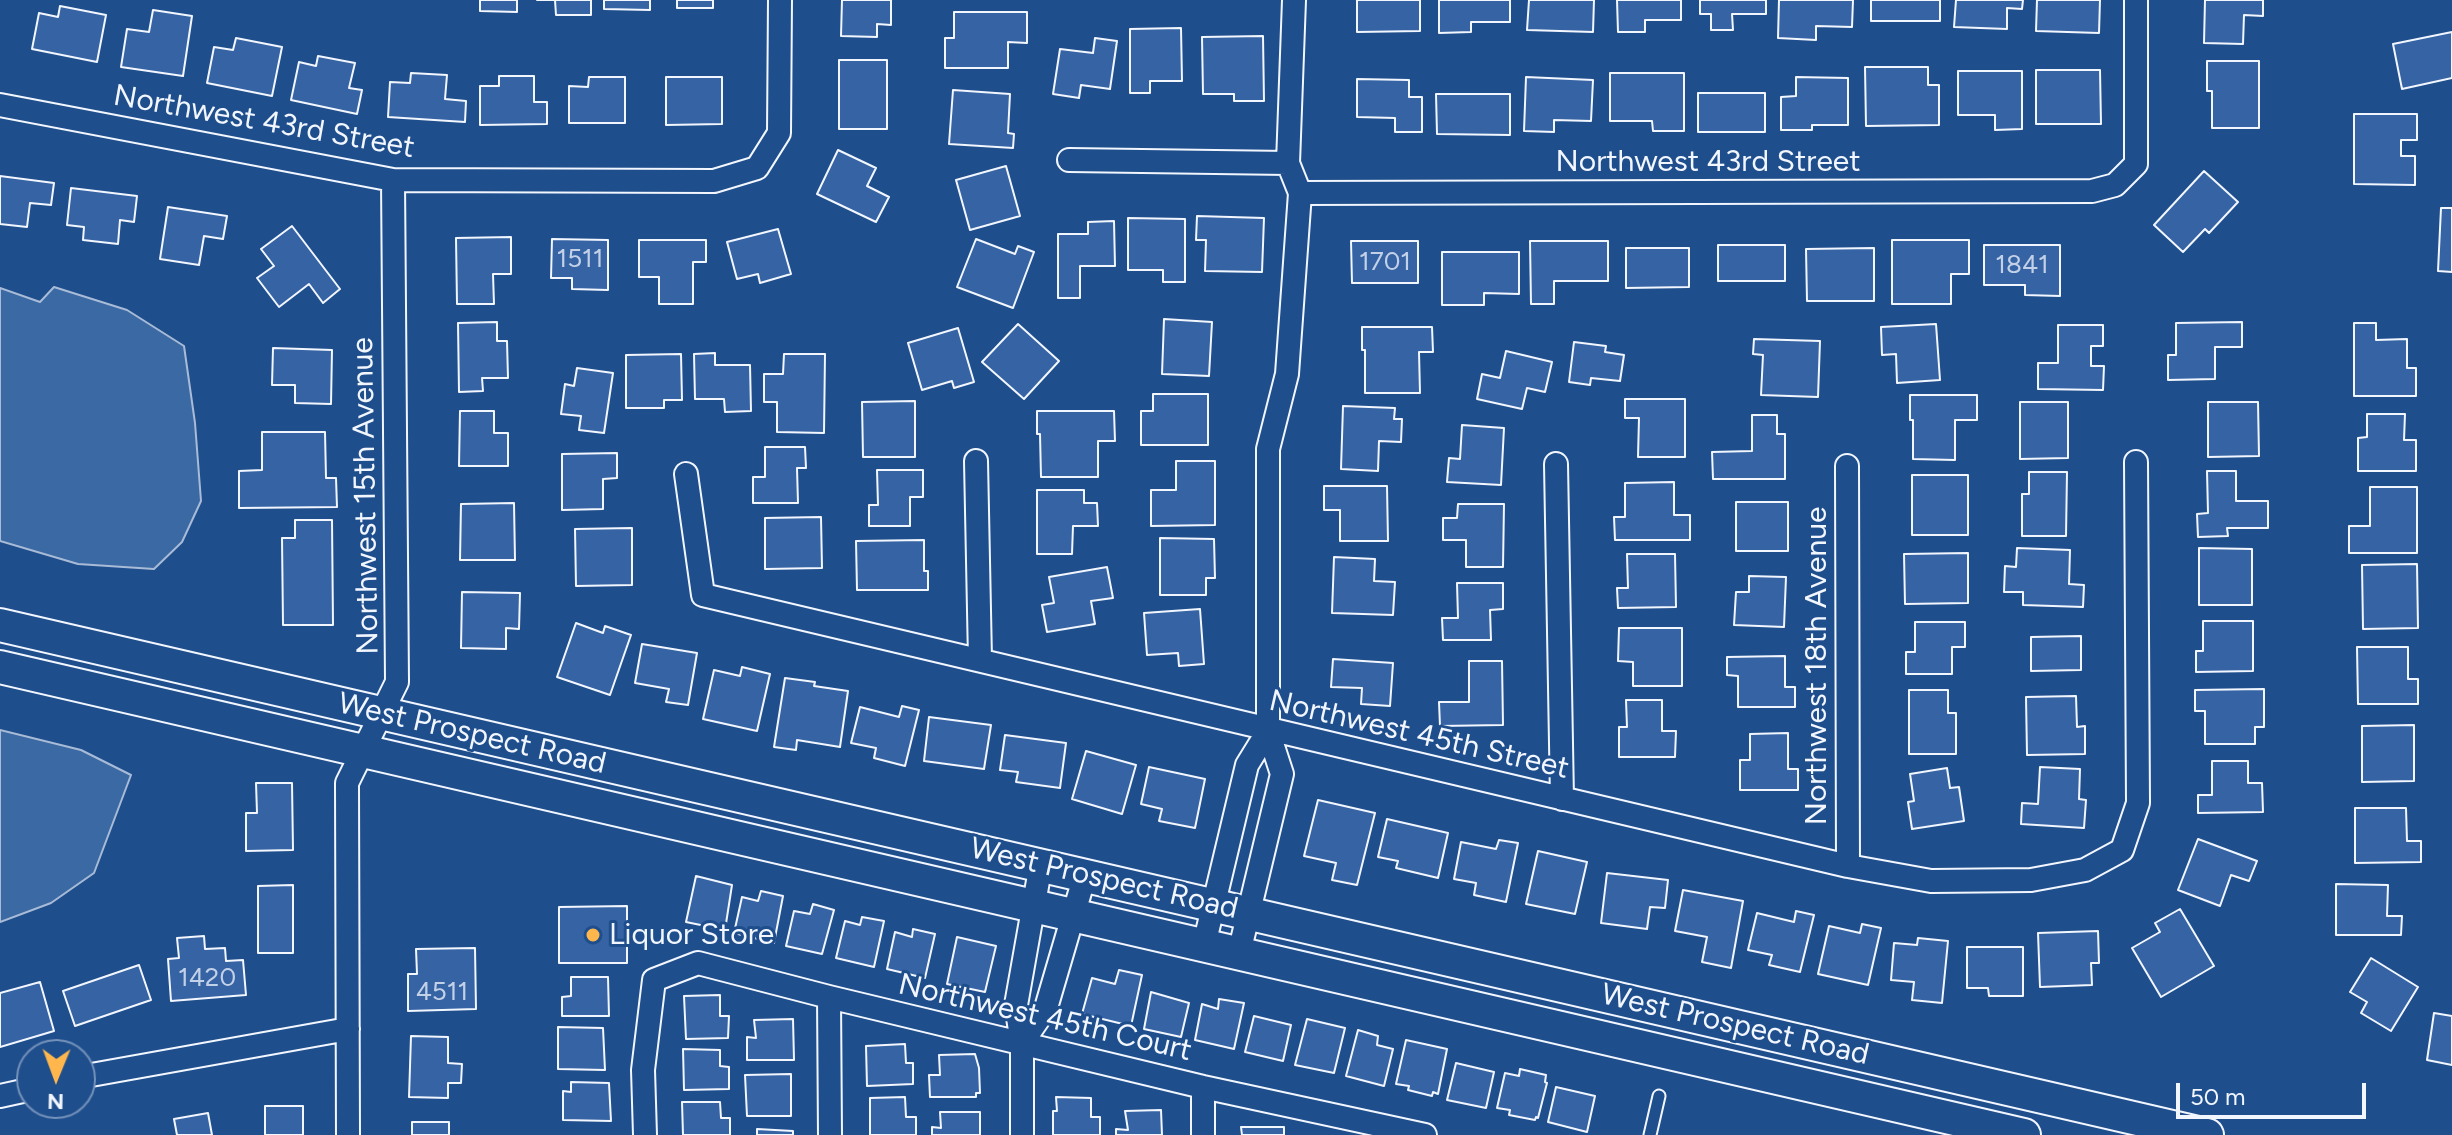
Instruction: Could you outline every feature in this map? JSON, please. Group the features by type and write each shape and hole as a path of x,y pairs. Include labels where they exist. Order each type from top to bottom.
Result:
{"main road":[{"name":"West Prospect Road","path":"0,625 2207,1135"},
{"name":"West Prospect Road","path":"0,667 2024,1135"}],"street":[{"name":"Northwest 43rd Street","path":"0,105 393,180 714,181 757,168 779,133 780,0"},
{"path":"1239,953 1282,774 1268,731 1268,449 1287,374 1300,193 1288,163 1294,0"},
{"name":"Northwest 43rd Street","path":"1300,193 2092,191 2115,185 2136,164 2136,0"},
{"path":"1069,160 1288,163"},
{"name":"Northwest 15th Avenue","path":"348,1135 347,783 397,682 393,180"},
{"path":"976,461 980,660"},
{"name":"Northwest 45th Street","path":"686,474 703,595 1268,731 1848,866 1931,881 2031,880 2085,870 2122,850 2138,803 2136,462"},
{"path":"1556,464 1562,799"},
{"name":"Northwest 18th Avenue","path":"1847,466 1848,866"},
{"path":"1204,945 1247,765 1268,731"},
{"path":"1022,1135 1022,1043 1016,1005 1041,864"},
{"path":"1022,1043 1046,1008 1085,875"},
{"name":"Northwest 45th Court","path":"645,1135 643,1070 654,980 698,963 1203,1087 1385,1130 1425,1135"},
{"path":"829,997 830,1135"},
{"path":"96,1074 348,1029"},
{"path":"1203,1087 1203,1135"}],"lane":[{"path":"1650,1135 1659,1096"}],"water":[{"path":"54,287 127,310 184,346 195,423 201,501 182,542 154,569 78,564 0,541 0,288 40,302"},
{"path":"0,730 81,750 131,775 94,873 51,903 0,922"}],"building":[{"path":"480,0 517,0 517,12 480,11"},
{"path":"555,0 591,0 591,15 556,15"},
{"path":"604,0 650,0 650,10 604,9"},
{"path":"677,0 713,0 713,8 677,8"},
{"path":"842,0 891,0 891,25 877,24 877,37 841,36"},
{"path":"1357,0 1420,0 1420,31 1357,32"},
{"path":"1439,0 1510,0 1510,22 1471,22 1471,32 1439,33"},
{"path":"1529,0 1594,0 1593,32 1527,30"},
{"path":"1617,0 1681,0 1681,20 1645,20 1645,32 1618,32"},
{"path":"1700,0 1766,0 1766,14 1732,14 1733,30 1711,30 1711,14 1700,14"},
{"path":"1779,0 1853,0 1852,27 1816,26 1816,40 1778,38"},
{"path":"1871,0 1940,0 1940,21 1871,21"},
{"path":"1956,0 2023,0 2022,9 2007,8 2007,29 1954,27"},
{"path":"2037,0 2100,0 2099,33 2036,31"},
{"path":"2205,0 2263,0 2263,16 2244,15 2243,44 2204,43"},
{"path":"60,6 106,15 97,62 32,49 39,13 58,17"},
{"path":"153,10 192,16 183,76 121,67 127,29 149,32"},
{"path":"954,12 1027,12 1027,43 1008,42 1008,68 945,68 945,38 954,38"},
{"path":"1181,28 1182,81 1150,81 1150,93 1130,93 1130,29"},
{"path":"2452,32 2452,78 2402,89 2393,44"},
{"path":"1263,36 1264,101 1234,101 1234,94 1203,94 1202,37"},
{"path":"236,38 282,47 272,96 207,83 214,47 233,50"},
{"path":"1095,38 1117,41 1110,89 1081,85 1079,98 1053,94 1060,49 1093,53"},
{"path":"318,56 355,63 349,88 362,90 357,114 291,100 299,62 316,66"},
{"path":"839,60 887,60 887,129 839,129"},
{"path":"2207,61 2259,61 2259,128 2212,128 2212,91 2207,91"},
{"path":"1865,67 1928,67 1928,85 1939,85 1939,125 1866,126"},
{"path":"2036,70 2100,70 2101,124 2036,124"},
{"path":"1958,71 2022,71 2022,129 1995,130 1995,115 1958,115"},
{"path":"411,73 447,75 445,99 466,101 465,122 388,117 390,82 410,83"},
{"path":"1610,73 1684,73 1684,131 1653,131 1652,121 1610,121"},
{"path":"499,76 534,76 534,102 547,102 547,124 480,125 480,86 499,86"},
{"path":"589,77 625,77 625,123 569,123 569,86 588,87"},
{"path":"666,77 722,77 722,124 666,125"},
{"path":"1526,77 1593,80 1591,121 1554,120 1554,132 1524,131"},
{"path":"1796,77 1848,78 1848,125 1812,125 1812,130 1781,130 1781,97 1796,96"},
{"path":"1357,79 1409,80 1409,97 1422,97 1422,132 1395,132 1395,118 1357,117"},
{"path":"953,90 1010,94 1008,133 1014,134 1013,148 949,144"},
{"path":"1698,93 1765,93 1765,132 1698,132"},
{"path":"1436,94 1510,94 1510,135 1437,134"},
{"path":"2354,114 2417,114 2417,140 2401,140 2401,156 2415,156 2415,185 2354,184"},
{"path":"838,150 876,168 867,186 889,197 876,222 817,194"},
{"path":"1006,166 1020,216 970,230 956,180"},
{"path":"2204,171 2238,202 2209,233 2205,229 2183,252 2154,225"},
{"path":"0,176 54,183 51,205 30,203 27,227 0,224"},
{"path":"71,188 137,196 134,222 120,220 118,244 83,240 84,227 67,225"},
{"path":"168,207 227,216 223,239 204,236 199,265 160,259"},
{"path":"2441,208 2452,208 2452,272 2438,271"},
{"path":"1197,216 1264,218 1262,272 1205,271 1206,240 1196,240"},
{"path":"1128,218 1185,219 1185,282 1163,282 1163,270 1128,270"},
{"path":"1114,221 1115,266 1080,266 1080,298 1058,298 1058,234 1088,234 1088,222"},
{"path":"292,226 340,289 323,303 309,284 279,307 257,278 274,266 261,249"},
{"path":"778,229 791,274 760,283 758,274 737,279 727,242"},
{"path":"511,237 511,274 493,274 494,304 457,304 456,238"},
{"path":"552,239 608,240 608,290 572,289 572,278 551,278"},
{"path":"976,239 1015,254 1018,246 1034,252 1013,308 957,287"},
{"path":"639,240 706,240 706,262 693,262 693,304 659,304 659,277 639,277"},
{"path":"1892,240 1969,240 1969,274 1951,274 1951,304 1892,304"},
{"path":"1351,241 1418,241 1418,283 1352,283"},
{"path":"1530,241 1608,241 1608,281 1554,281 1554,304 1531,304"},
{"path":"1718,245 1785,245 1785,281 1718,281"},
{"path":"1984,245 2060,245 2060,296 2025,295 2025,285 1984,285"},
{"path":"1626,248 1689,248 1689,287 1626,288"},
{"path":"1874,248 1874,301 1807,301 1806,249"},
{"path":"1442,252 1519,252 1519,294 1484,293 1484,305 1442,305"},
{"path":"1164,319 1212,322 1209,376 1162,374"},
{"path":"497,322 497,341 507,341 508,378 482,378 483,391 459,392 458,323"},
{"path":"2242,322 2242,347 2215,347 2215,379 2168,380 2168,355 2176,355 2176,323"},
{"path":"2354,323 2376,323 2376,340 2407,339 2407,368 2416,368 2416,396 2354,396"},
{"path":"1018,324 1059,361 1024,399 982,362"},
{"path":"1936,324 1940,380 1897,383 1896,354 1882,355 1881,327"},
{"path":"2058,325 2103,325 2103,346 2091,346 2091,366 2104,366 2103,390 2038,389 2038,363 2058,363"},
{"path":"1362,327 1432,327 1433,352 1419,352 1420,393 1365,393"},
{"path":"958,328 974,382 954,388 952,381 922,390 908,343"},
{"path":"1754,339 1820,341 1818,397 1761,395 1763,355 1753,354"},
{"path":"1574,342 1606,346 1605,352 1624,355 1620,381 1591,378 1590,385 1569,382"},
{"path":"273,348 332,350 331,404 295,403 295,385 272,385"},
{"path":"1506,351 1552,362 1545,392 1527,388 1522,409 1477,399 1482,374 1500,378"},
{"path":"715,353 715,365 750,365 751,411 725,412 724,399 695,399 694,354"},
{"path":"681,354 682,400 664,400 664,408 626,408 626,355"},
{"path":"784,354 825,354 824,433 777,432 777,402 764,402 764,374 783,374"},
{"path":"577,368 613,373 604,433 579,430 581,416 561,414 565,384 574,386"},
{"path":"1153,394 1208,394 1208,445 1141,445 1141,411 1153,411"},
{"path":"1910,395 1977,395 1977,420 1955,420 1955,460 1913,459"},
{"path":"1625,399 1685,399 1685,457 1638,457 1639,418 1625,418"},
{"path":"915,401 915,457 863,457 862,402"},
{"path":"2020,402 2068,402 2068,458 2020,459"},
{"path":"2208,402 2258,402 2259,456 2208,457"},
{"path":"1343,406 1395,408 1394,419 1402,419 1401,442 1379,441 1378,471 1341,469"},
{"path":"460,411 494,411 494,433 508,433 508,466 459,466"},
{"path":"1037,411 1114,411 1115,441 1098,441 1098,477 1041,477"},
{"path":"2367,414 2405,414 2404,440 2416,440 2416,471 2358,471 2358,438 2367,437"},
{"path":"1752,415 1777,415 1777,434 1785,434 1785,479 1713,479 1712,452 1752,451"},
{"path":"1462,425 1504,428 1501,485 1447,482 1449,458 1460,459"},
{"path":"262,432 325,432 326,478 336,478 337,507 239,508 239,471 262,470"},
{"path":"765,447 805,447 806,468 797,468 798,503 753,503 753,477 765,477"},
{"path":"617,453 617,478 603,479 603,509 562,510 562,454"},
{"path":"1176,461 1215,461 1215,525 1151,526 1151,490 1176,490"},
{"path":"877,470 923,470 923,497 910,497 910,526 869,526 869,505 878,505"},
{"path":"2207,471 2236,471 2236,501 2268,501 2268,528 2227,528 2228,536 2198,537 2197,514 2208,513"},
{"path":"2029,472 2067,472 2066,536 2022,536 2022,494 2029,494"},
{"path":"1912,475 1968,475 1968,535 1912,535"},
{"path":"1674,482 1674,515 1690,515 1690,540 1615,540 1614,517 1625,517 1625,483"},
{"path":"1324,486 1387,486 1388,541 1340,541 1340,510 1324,510"},
{"path":"2370,487 2417,487 2417,553 2349,553 2349,526 2370,526"},
{"path":"1037,490 1084,490 1084,503 1097,503 1098,526 1073,526 1072,554 1037,554"},
{"path":"1736,502 1788,502 1788,551 1736,551"},
{"path":"514,503 515,560 460,560 461,504"},
{"path":"1458,504 1504,504 1503,567 1466,567 1466,540 1443,540 1443,518 1457,518"},
{"path":"821,517 822,568 765,569 765,518"},
{"path":"295,520 332,520 333,625 283,625 282,538 295,538"},
{"path":"632,528 632,585 576,586 575,529"},
{"path":"1160,538 1214,539 1215,578 1206,578 1206,595 1160,595"},
{"path":"924,540 924,571 928,571 928,590 857,590 856,541"},
{"path":"2017,548 2070,550 2069,584 2084,585 2083,607 2023,605 2023,592 2004,592 2005,566 2016,567"},
{"path":"2199,548 2252,549 2252,605 2199,605"},
{"path":"1968,553 1968,603 1905,604 1904,554"},
{"path":"1627,554 1675,554 1676,607 1618,608 1617,588 1628,588"},
{"path":"1334,557 1375,559 1374,581 1395,582 1393,615 1332,613"},
{"path":"2417,564 2418,628 2363,629 2362,565"},
{"path":"1107,567 1113,598 1091,601 1095,624 1047,632 1042,605 1054,603 1049,577"},
{"path":"1749,576 1786,577 1784,627 1734,625 1736,592 1749,592"},
{"path":"1457,583 1503,583 1503,609 1490,610 1491,640 1443,640 1442,618 1458,618"},
{"path":"462,592 520,593 519,629 506,628 506,649 461,648"},
{"path":"1200,609 1204,664 1179,666 1178,653 1147,655 1144,613"},
{"path":"2203,621 2253,621 2253,671 2196,672 2196,651 2203,651"},
{"path":"1915,622 1965,622 1965,647 1952,647 1952,674 1906,674 1906,652 1915,652"},
{"path":"576,623 603,633 605,626 631,635 610,695 557,677"},
{"path":"1619,628 1682,628 1682,686 1633,686 1633,662 1618,661"},
{"path":"2081,636 2081,670 2031,671 2031,637"},
{"path":"642,644 697,653 688,705 666,702 669,689 635,683"},
{"path":"2357,647 2408,647 2408,679 2418,679 2418,704 2358,704"},
{"path":"1785,656 1785,687 1795,687 1795,707 1738,707 1738,676 1727,675 1727,657"},
{"path":"1333,659 1393,663 1390,706 1361,704 1362,688 1331,687"},
{"path":"1469,661 1502,661 1503,725 1440,726 1439,702 1469,702"},
{"path":"742,667 770,674 757,731 703,719 714,670 740,676"},
{"path":"785,678 848,691 840,747 797,740 796,750 774,747"},
{"path":"2264,689 2264,727 2255,727 2255,744 2205,744 2205,711 2195,711 2195,690"},
{"path":"1909,690 1948,690 1948,713 1956,713 1956,754 1909,754"},
{"path":"2076,696 2077,727 2085,726 2085,754 2027,755 2026,697"},
{"path":"1626,700 1662,700 1662,731 1676,731 1675,757 1619,757 1619,727 1627,727"},
{"path":"902,706 919,710 905,766 874,758 876,748 851,743 860,707 899,717"},
{"path":"929,717 991,725 984,769 924,761"},
{"path":"2414,725 2414,781 2362,782 2362,726"},
{"path":"1788,733 1788,769 1798,769 1798,790 1740,790 1740,760 1750,760 1750,734"},
{"path":"1005,735 1066,743 1060,788 1016,782 1018,772 1000,770"},
{"path":"1086,751 1136,765 1122,814 1072,799"},
{"path":"2212,761 2248,761 2248,783 2262,783 2263,812 2198,813 2198,795 2212,795"},
{"path":"1149,767 1205,779 1195,828 1159,821 1162,809 1141,804"},
{"path":"2040,767 2080,769 2079,799 2086,800 2084,828 2021,824 2022,803 2038,804"},
{"path":"1947,768 1950,788 1959,787 1964,821 1912,829 1908,802 1914,801 1910,774"},
{"path":"256,783 292,783 293,850 246,851 246,813 257,813"},
{"path":"1318,800 1375,813 1357,885 1332,880 1336,863 1304,856"},
{"path":"2355,808 2406,808 2407,841 2421,841 2421,862 2355,863"},
{"path":"1387,819 1448,833 1438,878 1396,868 1398,861 1378,857"},
{"path":"2198,839 2257,861 2249,881 2231,875 2220,906 2178,890"},
{"path":"1499,840 1518,843 1506,902 1474,895 1476,883 1454,879 1461,842 1496,849"},
{"path":"1538,851 1587,862 1575,914 1526,904"},
{"path":"1607,873 1668,880 1665,908 1650,907 1647,929 1601,923"},
{"path":"696,876 732,885 725,930 686,922"},
{"path":"2336,884 2388,885 2387,916 2402,916 2401,935 2336,935"},
{"path":"293,885 293,953 258,953 258,886"},
{"path":"1683,890 1743,901 1731,968 1702,962 1707,937 1675,931"},
{"path":"761,891 783,896 774,943 734,933 742,897 758,901"},
{"path":"813,904 834,910 822,954 786,946 794,911 810,914"},
{"name":"Liquor Store","path":"627,906 627,963 559,963 559,907"},
{"path":"2180,909 2214,966 2161,997 2132,948 2160,932 2155,923"},
{"path":"1796,911 1814,915 1800,972 1769,965 1772,955 1748,950 1757,913 1794,922"},
{"path":"862,917 884,921 874,967 836,958 845,921 860,925"},
{"path":"1862,924 1881,928 1868,985 1818,974 1829,926 1860,933"},
{"path":"913,929 935,934 925,978 887,969 895,932 912,937"},
{"path":"2098,931 2099,963 2091,963 2092,985 2040,987 2038,933"},
{"path":"204,936 205,949 225,948 226,961 243,960 246,995 171,1001 168,959 179,958 177,938"},
{"path":"957,937 996,946 985,992 947,984"},
{"path":"1918,938 1948,941 1942,1003 1912,1000 1914,982 1891,980 1894,943 1917,945"},
{"path":"1967,947 2023,947 2023,996 1989,996 1988,988 1967,988"},
{"path":"475,948 476,1009 408,1011 408,974 417,974 416,949"},
{"path":"2371,958 2418,987 2391,1031 2361,1013 2367,1002 2350,992"},
{"path":"139,965 151,1000 75,1026 63,991"},
{"path":"1119,970 1142,975 1131,1026 1082,1014 1092,978 1115,984"},
{"path":"571,977 608,977 609,1016 562,1016 562,997 571,996"},
{"path":"40,982 54,1031 16,1039 16,1042 0,1047 0,993"},
{"path":"1151,992 1189,1003 1181,1037 1144,1029"},
{"path":"720,995 720,1016 729,1016 728,1038 686,1039 684,996"},
{"path":"1219,999 1244,1003 1234,1049 1195,1040 1202,1004 1218,1009"},
{"path":"2434,1013 2452,1016 2452,1065 2427,1060"},
{"path":"1254,1016 1291,1025 1283,1061 1245,1052"},
{"path":"793,1019 794,1060 747,1060 747,1037 756,1038 754,1020"},
{"path":"1307,1019 1345,1028 1334,1073 1295,1065"},
{"path":"558,1027 603,1028 605,1070 558,1069"},
{"path":"1358,1030 1378,1036 1377,1045 1393,1049 1384,1086 1346,1076"},
{"path":"411,1036 448,1037 448,1063 462,1064 461,1083 448,1083 448,1098 409,1097"},
{"path":"1406,1040 1447,1049 1438,1094 1433,1092 1432,1096 1396,1084"},
{"path":"905,1044 906,1063 913,1063 913,1084 867,1086 866,1046"},
{"path":"683,1049 720,1050 720,1066 729,1067 729,1089 684,1090"},
{"path":"975,1054 980,1093 976,1093 976,1097 930,1097 929,1075 940,1075 939,1055"},
{"path":"1456,1063 1494,1072 1486,1108 1447,1100"},
{"path":"1520,1069 1546,1075 1547,1083 1535,1120 1509,1115 1510,1110 1497,1108 1505,1073 1519,1076"},
{"path":"791,1074 791,1116 747,1116 745,1075"},
{"path":"571,1082 609,1083 611,1121 563,1120 563,1091 571,1092"},
{"path":"1556,1087 1595,1096 1587,1132 1548,1122"},
{"path":"905,1097 906,1117 916,1117 916,1135 870,1135 870,1098"},
{"path":"1056,1097 1091,1098 1091,1117 1100,1117 1100,1135 1053,1135"},
{"path":"682,1102 720,1102 721,1118 730,1118 730,1135 683,1135"},
{"path":"265,1106 303,1106 303,1135 265,1135"},
{"path":"1161,1110 1162,1135 1116,1135 1116,1129 1128,1130 1125,1111"},
{"path":"940,1112 980,1112 980,1135 932,1135 932,1127 941,1128"},
{"path":"208,1113 212,1135 177,1135 174,1119"},
{"path":"412,1122 449,1122 449,1135 412,1135"},
{"path":"1241,1127 1284,1127 1284,1135 1242,1135"},
{"path":"757,1129 793,1131 793,1135 757,1135"}],"place":[{"name":"Liquor Store","path":"593,935"}]}
